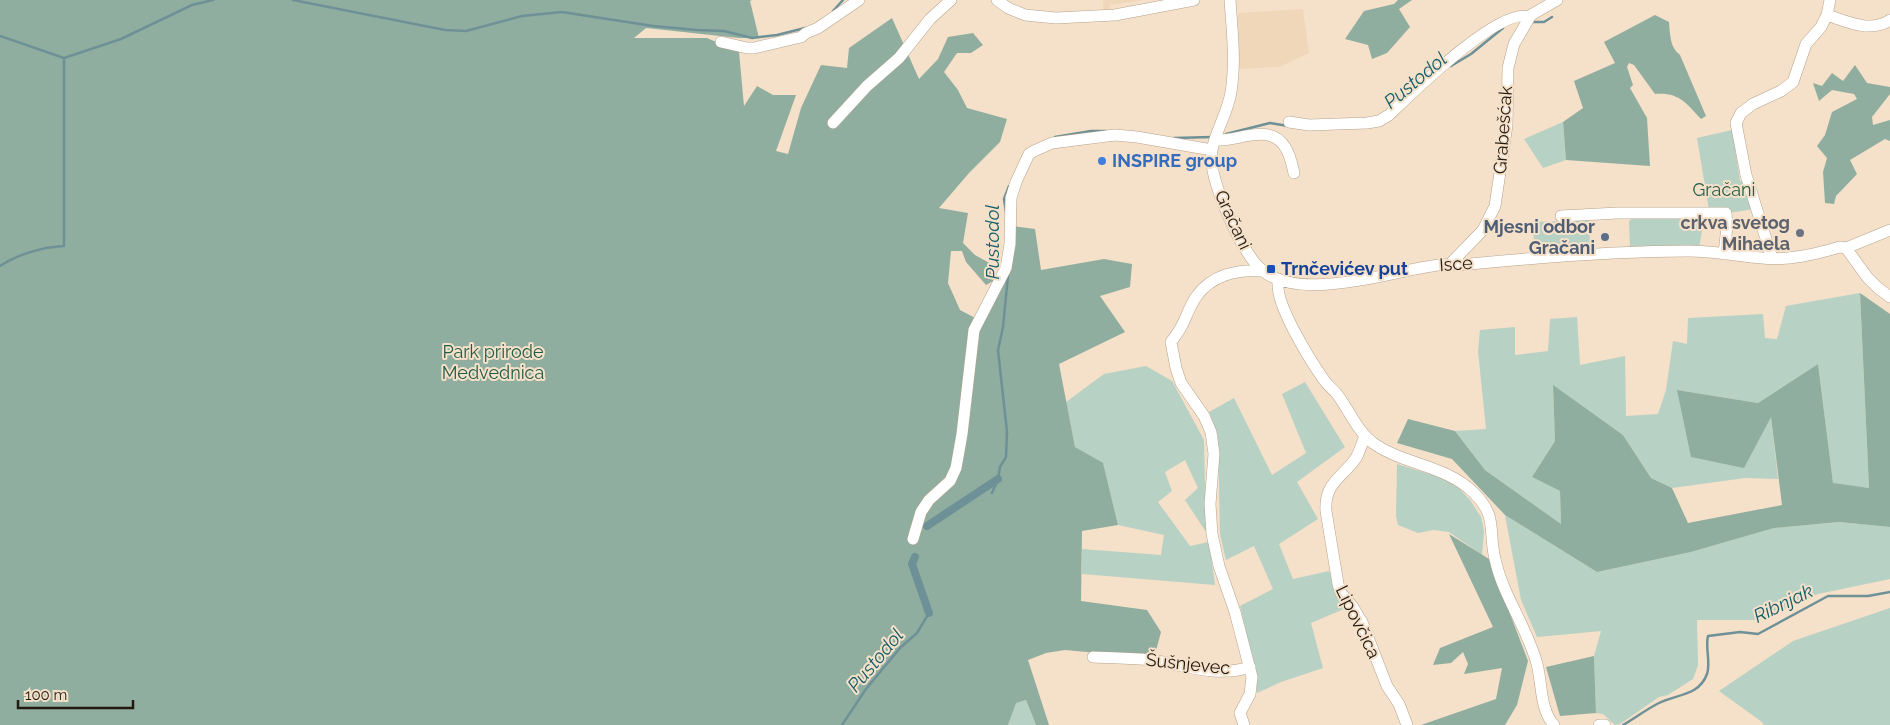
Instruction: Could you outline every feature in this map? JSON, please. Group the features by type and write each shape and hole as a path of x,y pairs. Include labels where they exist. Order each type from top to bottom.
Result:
{"street":[{"path":"721,42 754,48 801,37 818,28 859,0"},
{"path":"833,123 867,86 898,58 930,19 951,0"},
{"path":"998,0 1034,17 1056,18 1102,17 1194,0"},
{"name":"Gračani","path":"1230,0 1233,79 1230,97 1214,145 1213,166 1220,195 1250,257 1262,271 1279,279"},
{"path":"1290,122 1309,126 1379,121 1389,115 1447,61 1493,28 1510,18 1524,16 1527,21 1558,0"},
{"path":"1772,258 1744,166 1736,126 1737,119 1741,113 1753,104 1782,91 1790,85 1798,72 1806,44 1821,27 1827,15 1830,0"},
{"path":"1827,15 1866,26 1879,25 1890,20"},
{"name":"Grabešćak","path":"1450,264 1483,230 1495,206 1508,125 1509,60 1514,44 1527,21"},
{"path":"913,539 921,512 929,500 950,481 956,468 962,434 974,330 1006,268 1010,244 1011,198 1030,154 1042,147 1065,141 1115,136 1214,145 1222,140 1263,134 1272,136 1284,145 1294,173"},
{"path":"1561,216 1726,213 1727,226 1724,254"},
{"name":"Isce","path":"1279,279 1297,283 1334,284 1355,282 1426,267 1450,264 1652,252 1690,251 1787,258 1840,247 1846,248 1890,230"},
{"path":"1846,248 1866,277 1890,297"},
{"path":"1239,270 1250,257"},
{"path":"1250,667 1233,605 1219,566 1212,534 1210,504 1214,454 1211,432 1204,416 1181,383 1171,346 1172,339 1180,329 1200,292 1213,281 1239,270 1262,271"},
{"path":"1279,279 1278,296 1285,314 1326,382 1337,393 1365,436 1380,447 1458,480 1474,493 1486,508 1490,520 1497,567 1505,589 1528,636 1537,663 1545,710 1553,724"},
{"name":"Lipovčica","path":"1365,436 1356,458 1328,490 1326,511 1341,593 1353,607 1362,622 1387,686 1399,704 1407,725"},
{"name":"Šušnjevec","path":"1093,657 1135,658 1215,671 1236,671 1250,667 1252,689 1240,713 1244,725"},
{"path":"1599,725 1605,725"}],"shaded area":[{"path":"1103,0 1145,0 1110,5 1111,13 1104,14"},
{"path":"1303,9 1309,53 1279,67 1239,69 1238,13"}],"green space":[{"name":"Park prirode Medvednica","path":"0,0 752,0 750,1 759,38 739,38 646,28 634,38 707,38 739,52 744,106 757,86 773,95 796,95 776,151 788,154 801,108 821,65 847,68 849,48 892,18 919,79 938,59 948,37 973,33 983,45 971,53 957,53 944,72 958,90 967,108 1007,119 1000,142 969,173 939,208 968,213 963,243 975,255 993,265 995,280 986,285 966,262 962,251 951,251 948,283 960,310 979,320 991,301 1013,226 1035,229 1041,270 1104,259 1132,264 1130,287 1100,296 1125,332 1059,364 1075,447 1103,463 1118,525 1082,531 1081,601 1147,610 1161,632 1154,658 1065,650 1046,653 1028,660 1049,725 1036,725 1026,700 1016,703 1008,725 0,725"},
{"path":"1398,0 1412,0 1399,9 1410,27 1387,53 1372,59 1368,45 1345,39 1364,11 1394,4"},
{"path":"1655,15 1669,22 1672,45 1680,55 1706,116 1701,119 1676,97 1655,94 1634,65 1629,63 1627,67 1633,85 1630,88 1647,118 1650,166 1566,160 1563,122 1583,108 1574,81 1615,63 1604,42"},
{"path":"1855,65 1867,83 1890,87 1890,94 1872,117 1873,125 1890,120 1890,141 1885,139 1850,160 1857,174 1836,196 1834,204 1825,203 1823,172 1827,158 1817,146 1825,135 1832,112 1857,99 1854,94 1832,90 1819,101 1813,83 1822,86 1832,73 1843,81"},
{"path":"1563,122 1566,160 1543,168 1524,139"},
{"name":"Gračani","path":"1732,130 1740,181 1745,181 1755,209 1728,213 1709,210 1697,138"},
{"path":"1705,214 1699,248 1630,247 1629,222 1631,219"},
{"path":"1589,220 1590,248 1534,250 1533,222"},
{"path":"1860,293 1869,488 1833,484 1818,364 1758,403 1677,390 1771,416 1778,479 1745,478 1672,488 1651,478 1623,435 1553,386 1555,441 1532,477 1560,491 1561,524 1485,470 1455,431 1486,429 1478,351 1480,330 1515,327 1515,355 1548,351 1550,319 1577,317 1580,365 1625,356 1626,416 1658,414 1666,390 1673,341 1687,344 1688,318 1763,314 1765,338 1777,339 1786,306"},
{"path":"1860,293 1890,314 1890,527 1839,522 1774,528 1691,552 1597,572 1505,515 1452,459 1397,443 1408,419 1455,431 1485,470 1561,524 1560,491 1532,477 1555,441 1553,385 1623,435 1651,478 1672,488 1688,523 1782,505 1771,417 1744,468 1691,457 1677,390 1758,403 1818,364 1833,483 1869,488"},
{"path":"1146,366 1172,381 1204,440 1206,532 1185,500 1198,488 1185,460 1165,472 1172,491 1158,502 1190,546 1209,542 1215,585 1082,574 1082,549 1161,555 1164,535 1118,525 1103,464 1075,447 1066,402 1104,374"},
{"path":"1305,382 1345,447 1297,482 1318,519 1279,544 1293,579 1329,571 1344,609 1311,623 1323,668 1281,682 1257,693 1254,665 1240,606 1273,589 1254,546 1226,560 1220,534 1218,436 1209,412 1234,398 1272,475 1306,453 1282,394"},
{"path":"1397,464 1452,481 1470,500 1481,517 1484,531 1482,555 1449,532 1433,530 1418,533 1398,525 1396,516"},
{"path":"1505,515 1597,572 1691,552 1774,528 1839,522 1890,527 1890,579 1818,594 1760,620 1697,620 1698,665 1693,679 1668,695 1659,697 1620,724 1615,725 1603,714 1596,713 1594,656 1601,631 1537,637 1521,600"},
{"path":"1449,534 1489,559 1528,661 1517,705 1505,725 1421,725 1496,699 1502,668 1464,674 1468,664 1463,652 1451,663 1433,665 1440,648 1493,627"},
{"path":"1890,608 1890,725 1764,725 1719,691 1793,641"},
{"path":"1594,656 1596,713 1560,716 1546,667"},
{"path":"1026,700 1036,725 1008,725 1016,702"}],"waterway":[{"path":"0,36 64,58 121,39 192,5 213,0"},
{"path":"293,0 445,30 466,31 522,16 562,12 653,26 724,31 752,38 777,35 805,28"},
{"path":"833,11 843,0"},
{"name":"Pustodol","path":"1530,22 1544,22 1552,17"},
{"name":"Pustodol","path":"1451,66 1471,54 1503,28"},
{"path":"0,266 31,252 64,246 64,58"},
{"name":"Pustodol","path":"1226,134 1270,123 1288,126"},
{"name":"Pustodol","path":"1055,137 1091,131 1106,131"},
{"name":"Pustodol","path":"1174,138 1212,137"},
{"name":"Pustodol","path":"1006,212 1004,199 1009,186"},
{"name":"Pustodol","path":"992,493 998,479 1000,467 1006,457 1007,432 998,350 1003,327 1008,276"},
{"path":"927,526 998,479"},
{"path":"915,557 912,564 929,613"},
{"name":"Ribnjak","path":"1623,725 1659,703 1699,687 1708,670 1708,636 1740,632 1758,634 1828,596 1868,596 1890,592"},
{"name":"Pustodol","path":"842,725 866,689 900,648 917,633 929,613"}],"place":[{"name":"INSPIRE group","path":"1102,161"},
{"name":"crkva svetog Mihaela","path":"1800,233"},
{"name":"Mjesni odbor Gračani","path":"1605,237"},
{"name":"Trnčevićev put","path":"1271,269"}]}
